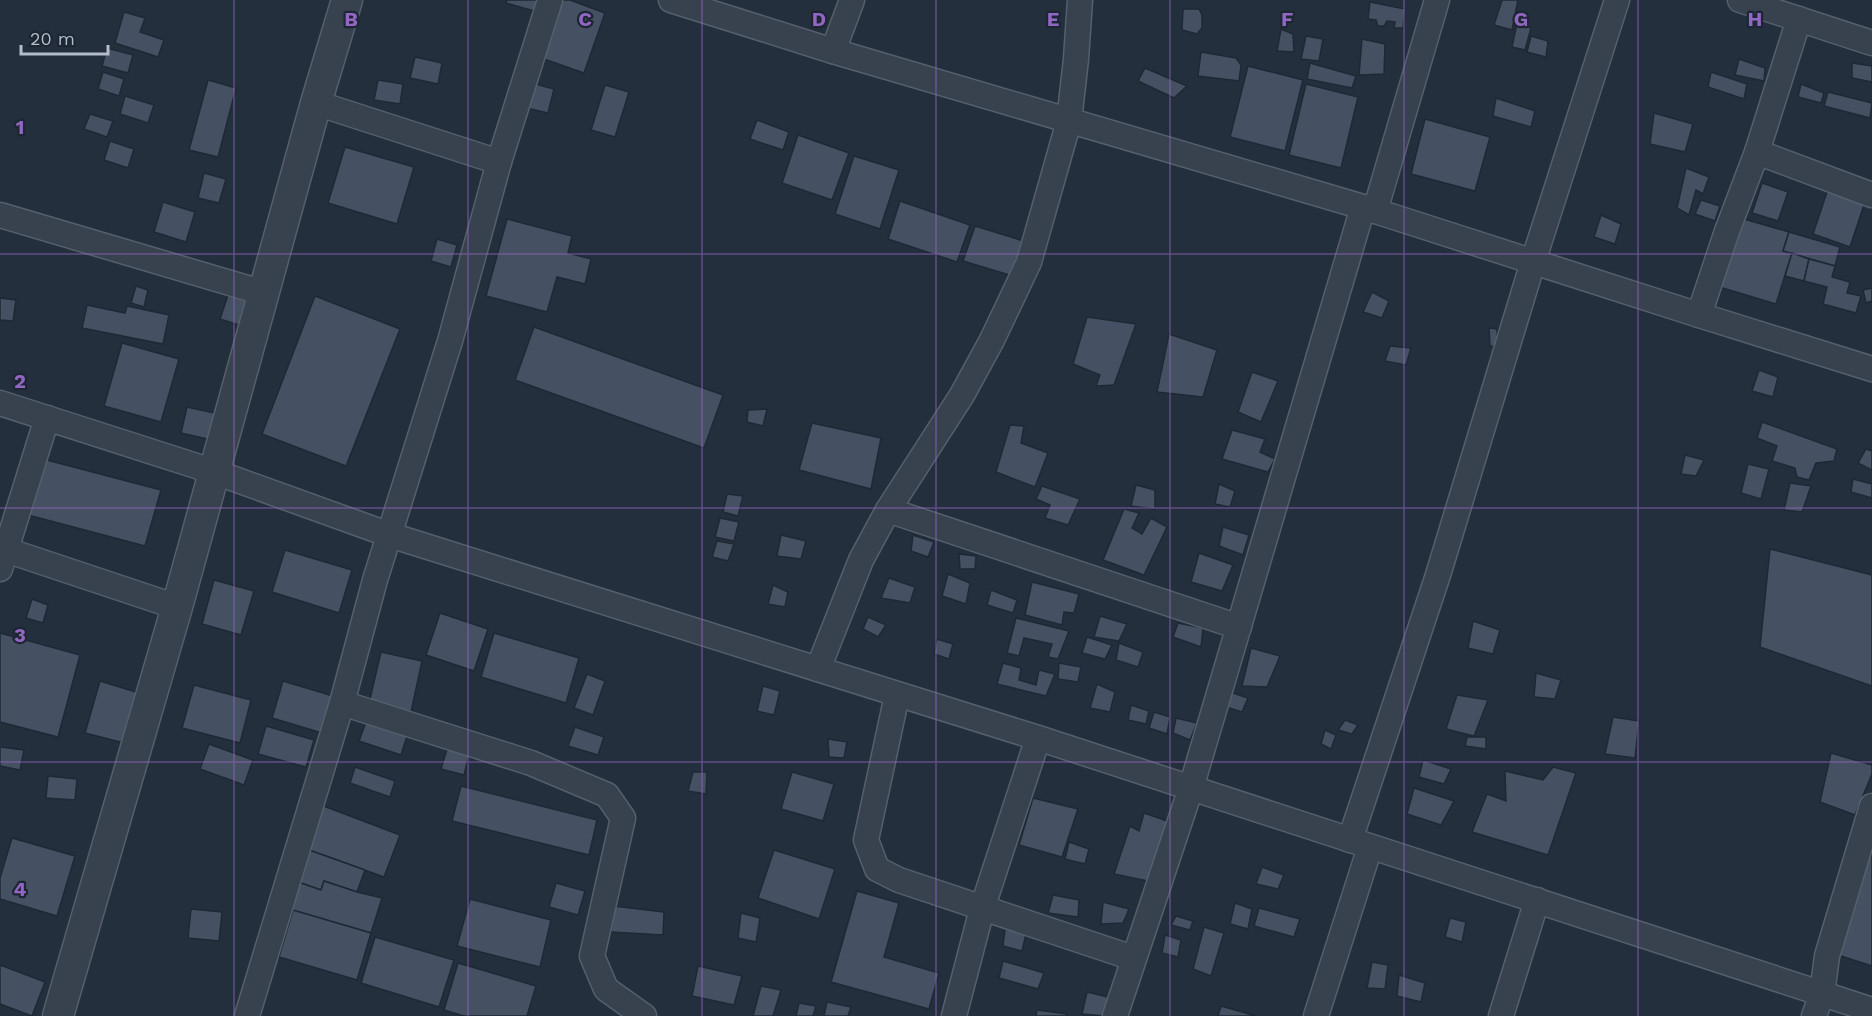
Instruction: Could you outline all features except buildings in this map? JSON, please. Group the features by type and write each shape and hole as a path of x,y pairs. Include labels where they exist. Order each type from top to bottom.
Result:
{"street":[{"path":"58,1016 177,607 316,103 347,0"},
{"path":"247,1016 342,703 375,580 450,340 499,162 550,0"},
{"path":"671,0 833,51 1369,209 1872,369"},
{"path":"833,51 852,0"},
{"path":"818,669 861,560 888,510 962,394 992,340 1029,262 1069,121 1080,0"},
{"path":"1115,1016 1191,788 1369,209 1437,0"},
{"path":"1316,1016 1360,844 1438,575 1533,262 1617,0"},
{"path":"1740,0 1872,43"},
{"path":"1699,315 1757,152 1799,19"},
{"path":"316,103 499,162"},
{"path":"1757,152 1872,195"},
{"path":"0,215 264,293"},
{"path":"0,403 215,472 390,535 1038,738 1537,900 1818,1005 1872,1010"},
{"path":"47,418 3,560 177,607"},
{"path":"888,510 1239,627"},
{"path":"897,695 866,840 878,868 899,880 1133,958"},
{"path":"342,703 531,764 607,795 623,818 592,956 606,989 644,1016"},
{"path":"954,1016 982,909 1038,738"},
{"path":"1818,1005 1827,956 1872,806"},
{"path":"1501,1016 1537,900"}]}
